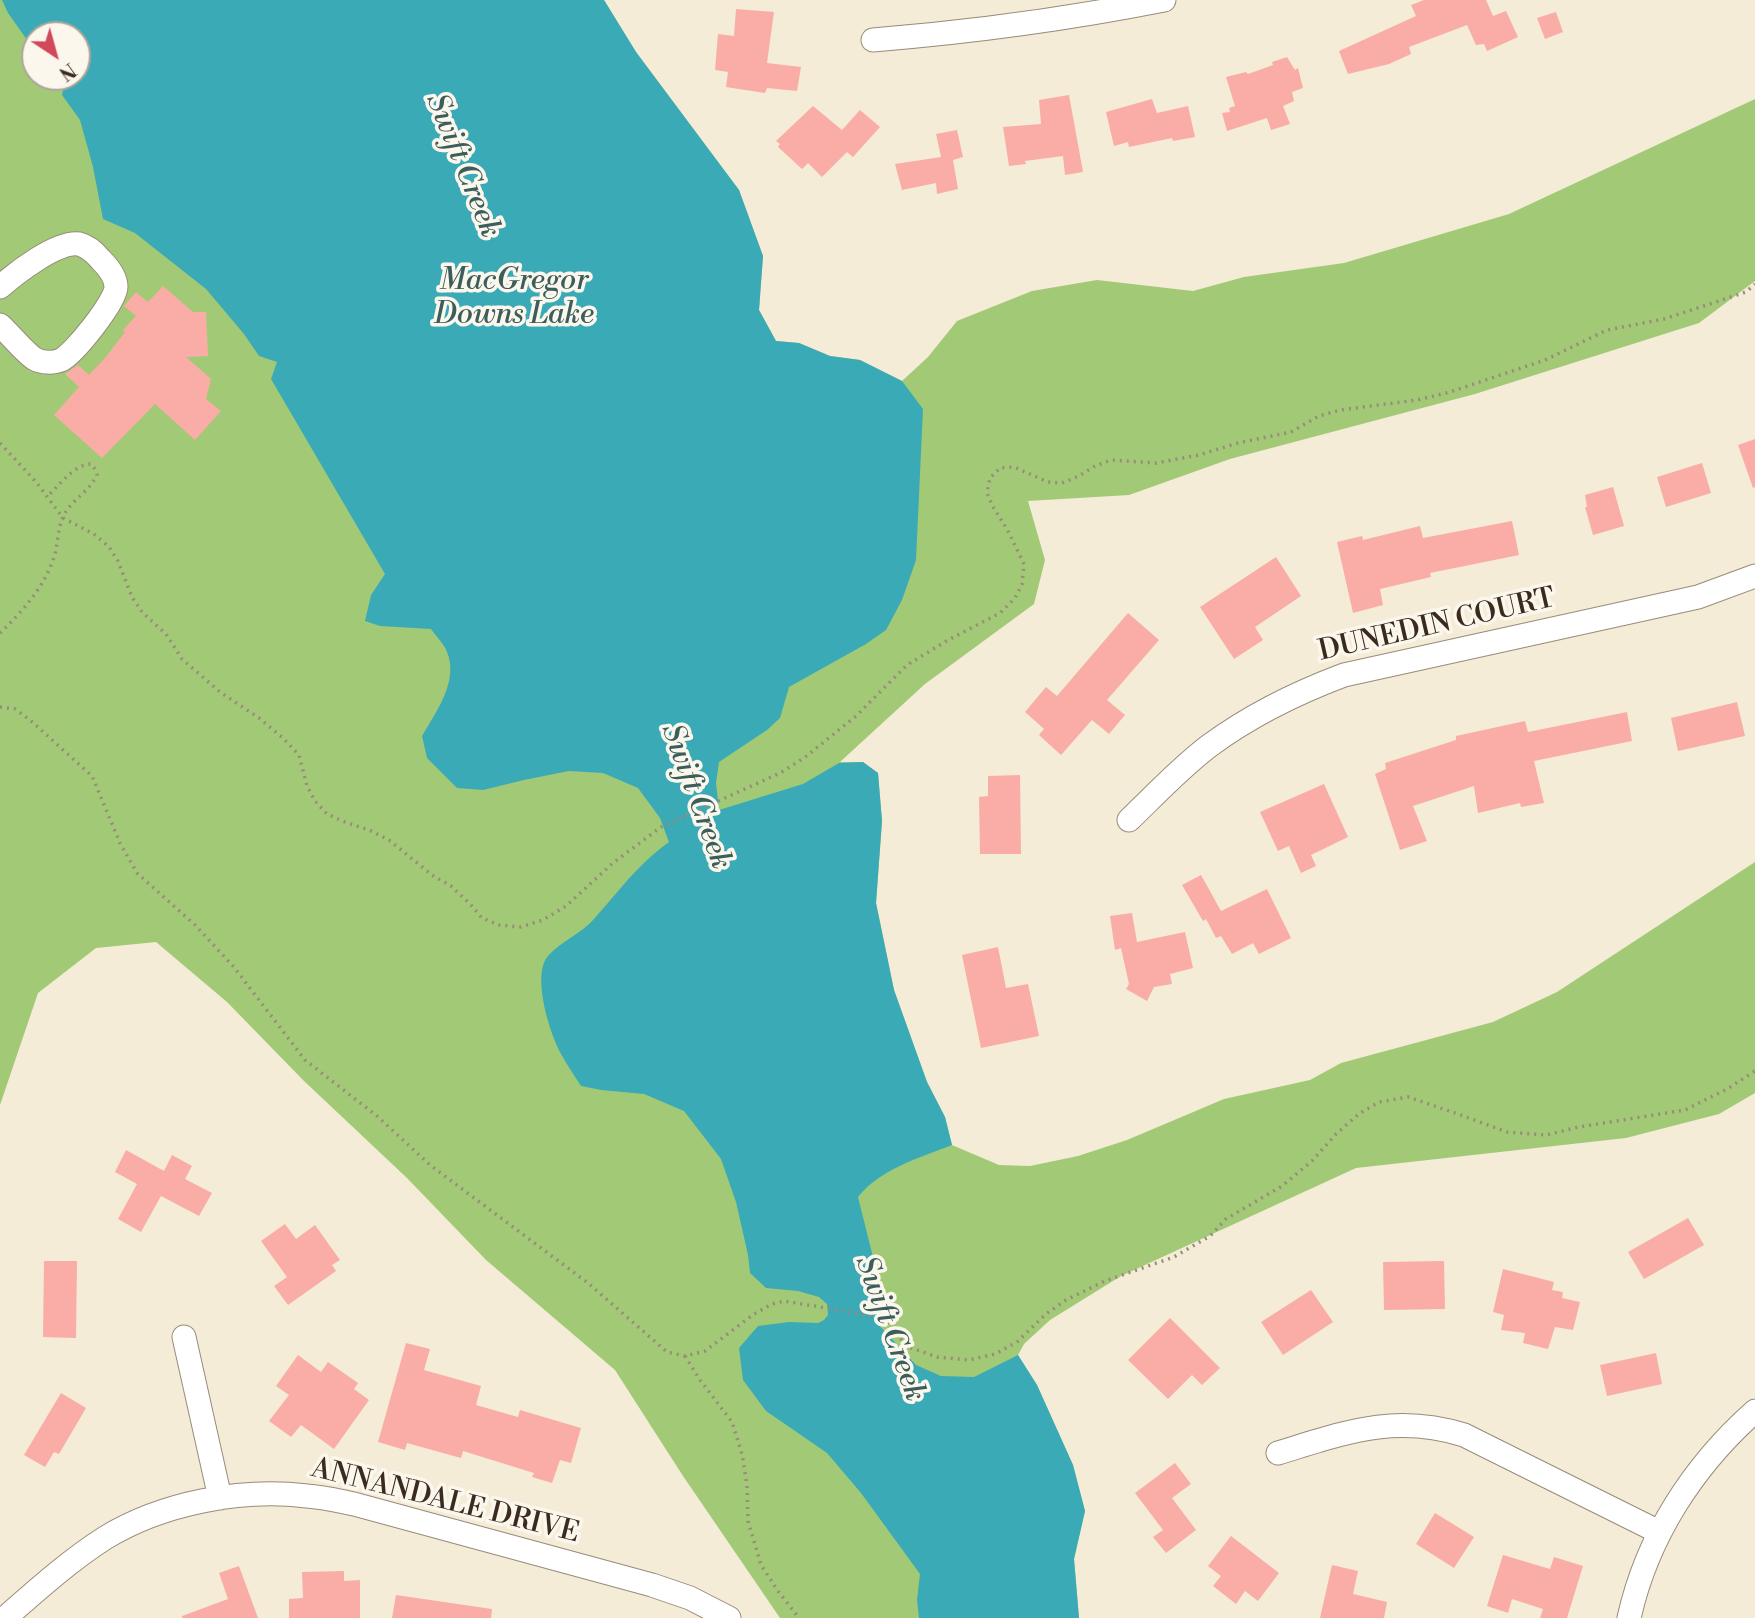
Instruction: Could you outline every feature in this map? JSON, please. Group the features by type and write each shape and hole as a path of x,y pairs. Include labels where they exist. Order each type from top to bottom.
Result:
{"street":[{"path":"873,40 1018,25 1164,0"},
{"path":"0,325 35,359 48,362 63,359 103,314 116,291 116,279 95,253 80,244 57,248 1,285"},
{"name":"DUNEDIN COURT","path":"1129,820 1208,747 1239,725 1306,689 1344,675 1698,597 1755,576"},
{"path":"184,1337 220,1498"},
{"path":"1629,1618 1634,1594 1659,1532 1709,1457 1730,1433 1755,1411"},
{"path":"1278,1453 1358,1429 1420,1424 1442,1428 1464,1434 1659,1532"},
{"name":"ANNANDALE DRIVE","path":"5,1618 56,1574 107,1537 160,1513 220,1498 274,1494 355,1504 652,1585 690,1598 729,1618"}],"path":[{"path":"0,443 37,483 63,518 94,534 109,547 118,561 132,597 142,612 166,634 182,659 220,692 259,718 299,755 307,786 315,801 327,814 389,839 421,867 451,886 482,918 499,925 521,927 542,920 566,906 613,863 661,827 780,773 804,758 856,716 907,665 1000,613 1015,598 1023,584 1024,564 987,493 990,478 1000,468 1013,467 1048,482 1062,483 1111,460 1156,463 1199,455 1238,443 1292,432 1319,416 1340,410 1417,400 1450,392 1545,360 1607,330 1664,319 1746,292 1755,285"},
{"path":"0,632 22,612 43,582 54,556 66,511 94,482 97,475 95,469 85,463 78,467 47,497"},
{"path":"0,707 15,709 30,720 92,776 120,843 137,873 195,925 233,967 305,1060 377,1116 430,1165 588,1283 667,1352 685,1356 705,1351 754,1314 784,1301 886,1318 906,1346 937,1357 969,1360 995,1354 1017,1342 1045,1314 1066,1300 1105,1280 1174,1257 1210,1236 1226,1219 1282,1186 1312,1161 1336,1134 1360,1113 1379,1102 1408,1097 1507,1132 1546,1135 1685,1110 1755,1071"},
{"path":"685,1356 700,1381 732,1422 742,1454 747,1485 748,1521 761,1565 799,1618"}],"green space":[{"path":"0,0 604,0 636,52 739,190 763,256 759,310 776,341 799,343 830,356 860,360 902,381 928,357 957,321 1032,291 1097,280 1193,291 1244,277 1344,263 1509,214 1755,99 1755,281 1699,323 1475,394 1230,459 1129,495 1028,501 1045,560 1034,604 925,684 840,762 863,762 878,773 882,821 876,903 894,990 927,1082 945,1117 952,1145 999,1165 1030,1166 1078,1156 1127,1140 1224,1099 1310,1080 1341,1063 1493,1022 1557,992 1755,862 1755,1093 1719,1114 1626,1138 1356,1168 1121,1276 1050,1320 1024,1344 1018,1355 1037,1385 1073,1465 1085,1511 1074,1559 1079,1618 780,1618 683,1476 615,1370 486,1260 407,1178 304,1081 227,1002 156,942 96,948 38,993 0,1105"}],"water":[{"name":"MacGregor Downs Lake","path":"2,0 604,0 636,52 739,190 763,256 759,310 776,341 799,343 830,356 860,360 902,381 923,409 916,560 902,600 886,630 789,687 780,718 767,730 719,762 716,783 719,810 803,784 839,763 863,762 878,773 882,821 876,903 894,990 927,1082 945,1117 952,1145 889,1172 867,1187 858,1197 879,1281 878,1324 916,1365 941,1376 974,1377 1018,1355 1037,1385 1073,1465 1085,1511 1074,1559 1079,1618 919,1618 917,1600 920,1574 861,1493 827,1453 766,1411 743,1380 739,1348 758,1326 789,1322 818,1323 828,1315 827,1304 819,1297 798,1291 766,1288 750,1273 736,1202 721,1159 684,1111 644,1094 581,1086 557,1045 544,1005 541,977 548,956 589,924 638,869 669,842 660,818 638,788 603,773 569,771 483,790 457,788 427,758 422,736 448,685 450,663 446,649 431,629 380,626 365,621 371,595 385,574 271,379 277,362 259,356 206,289 135,233 103,219 80,120 62,95 63,91 91,91 91,21 21,21 21,31"}],"building":[{"path":"1424,0 1486,0 1493,16 1506,11 1518,37 1487,51 1484,44 1476,45 1467,25 1409,47 1411,54 1389,64 1348,74 1339,51 1416,16 1411,5"},
{"path":"736,9 774,12 767,63 801,67 797,91 767,88 765,93 726,87 728,72 715,70 718,34 734,36"},
{"path":"1556,12 1563,32 1545,39 1537,18"},
{"path":"1287,57 1295,70 1298,68 1303,88 1292,92 1294,101 1283,106 1290,124 1271,130 1267,118 1227,131 1222,113 1230,112 1229,108 1235,106 1226,77 1246,72 1248,74"},
{"path":"1069,95 1083,172 1065,175 1063,156 1009,166 1003,127 1041,124 1039,100"},
{"path":"1152,99 1157,113 1188,106 1195,137 1173,141 1172,138 1129,147 1128,142 1114,146 1106,112"},
{"path":"813,106 842,130 860,110 880,127 853,157 847,152 822,177 808,163 802,169 778,147 780,144 776,141"},
{"path":"957,130 963,157 953,160 958,189 937,194 936,183 902,190 895,164 941,157 936,134"},
{"path":"163,286 193,312 206,312 208,356 186,357 211,379 206,399 221,411 195,440 155,404 102,458 54,415 79,387 65,374 78,365 89,375 136,316 124,306 136,292 148,302"},
{"path":"1755,439 1755,487 1753,488 1738,445"},
{"path":"1702,463 1711,493 1666,507 1657,477"},
{"path":"1613,487 1624,526 1593,535 1585,507 1585,495"},
{"path":"1512,521 1519,555 1430,573 1431,577 1380,589 1383,605 1353,613 1337,542 1362,536 1363,540 1420,526 1423,538"},
{"path":"1276,557 1301,596 1255,627 1263,640 1234,659 1200,607"},
{"path":"1128,613 1159,640 1107,700 1125,715 1109,734 1092,720 1061,755 1039,735 1044,729 1025,712 1046,687 1057,696"},
{"path":"1737,702 1745,736 1678,751 1671,718"},
{"path":"1627,712 1632,741 1534,761 1544,803 1521,807 1520,803 1478,813 1474,786 1413,806 1427,841 1400,850 1375,774 1386,769 1385,763 1456,740 1456,736 1525,721 1528,732"},
{"path":"1020,775 1021,854 980,854 979,797 988,796 988,776"},
{"path":"1324,784 1348,837 1311,855 1316,866 1301,873 1289,846 1278,851 1260,812"},
{"path":"1201,875 1221,911 1267,889 1291,938 1259,954 1253,943 1232,954 1221,936 1216,938 1206,919 1203,921 1182,885"},
{"path":"1132,913 1137,942 1185,932 1193,968 1170,974 1172,984 1154,987 1147,1001 1126,989 1129,984 1121,948 1115,950 1110,916"},
{"path":"998,947 1006,988 1028,984 1039,1036 981,1048 962,955"},
{"path":"126,1150 164,1171 172,1155 192,1166 185,1179 212,1193 199,1216 161,1196 141,1232 118,1219 137,1184 115,1172"},
{"path":"1688,1218 1704,1245 1644,1279 1628,1252"},
{"path":"285,1224 296,1239 315,1225 340,1260 332,1265 336,1271 288,1305 274,1286 287,1277 261,1241"},
{"path":"44,1261 77,1261 76,1338 43,1337"},
{"path":"1444,1261 1445,1309 1384,1310 1383,1262"},
{"path":"1503,1269 1554,1282 1552,1290 1563,1292 1562,1298 1580,1302 1573,1330 1555,1327 1548,1349 1523,1343 1525,1333 1501,1330 1504,1315 1493,1312"},
{"path":"1311,1290 1333,1322 1283,1355 1261,1322"},
{"path":"1170,1318 1220,1368 1202,1385 1192,1375 1168,1399 1128,1360"},
{"path":"406,1343 430,1349 424,1370 481,1386 476,1405 518,1417 520,1410 581,1428 571,1463 560,1460 552,1483 532,1477 534,1473 463,1451 461,1458 407,1443 405,1450 378,1442"},
{"path":"1656,1353 1662,1384 1607,1396 1600,1365"},
{"path":"298,1355 321,1372 328,1362 358,1383 354,1389 369,1400 334,1449 301,1425 291,1437 269,1421 289,1395 276,1386"},
{"path":"61,1393 86,1408 59,1454 54,1452 45,1467 24,1455"},
{"path":"1175,1463 1191,1484 1172,1498 1196,1530 1166,1553 1153,1537 1163,1530 1135,1493"},
{"path":"1435,1513 1474,1537 1454,1568 1416,1544"},
{"path":"1231,1536 1279,1573 1258,1601 1245,1591 1236,1604 1213,1586 1221,1576 1208,1566"},
{"path":"1503,1555 1550,1569 1554,1557 1583,1566 1567,1618 1540,1618 1543,1609 1512,1599 1508,1613 1487,1606"},
{"path":"1332,1565 1358,1571 1353,1594 1387,1602 1384,1618 1320,1618"},
{"path":"239,1566 258,1618 182,1618 228,1599 219,1573"},
{"path":"344,1571 344,1581 360,1580 360,1618 289,1618 289,1599 303,1598 302,1572"},
{"path":"396,1595 492,1609 491,1618 392,1618"}],"water label":[{"name":"Swift Creek","path":"462,166"},
{"name":"Swift Creek","path":"695,797"},
{"name":"Swift Creek","path":"889,1329"}]}
